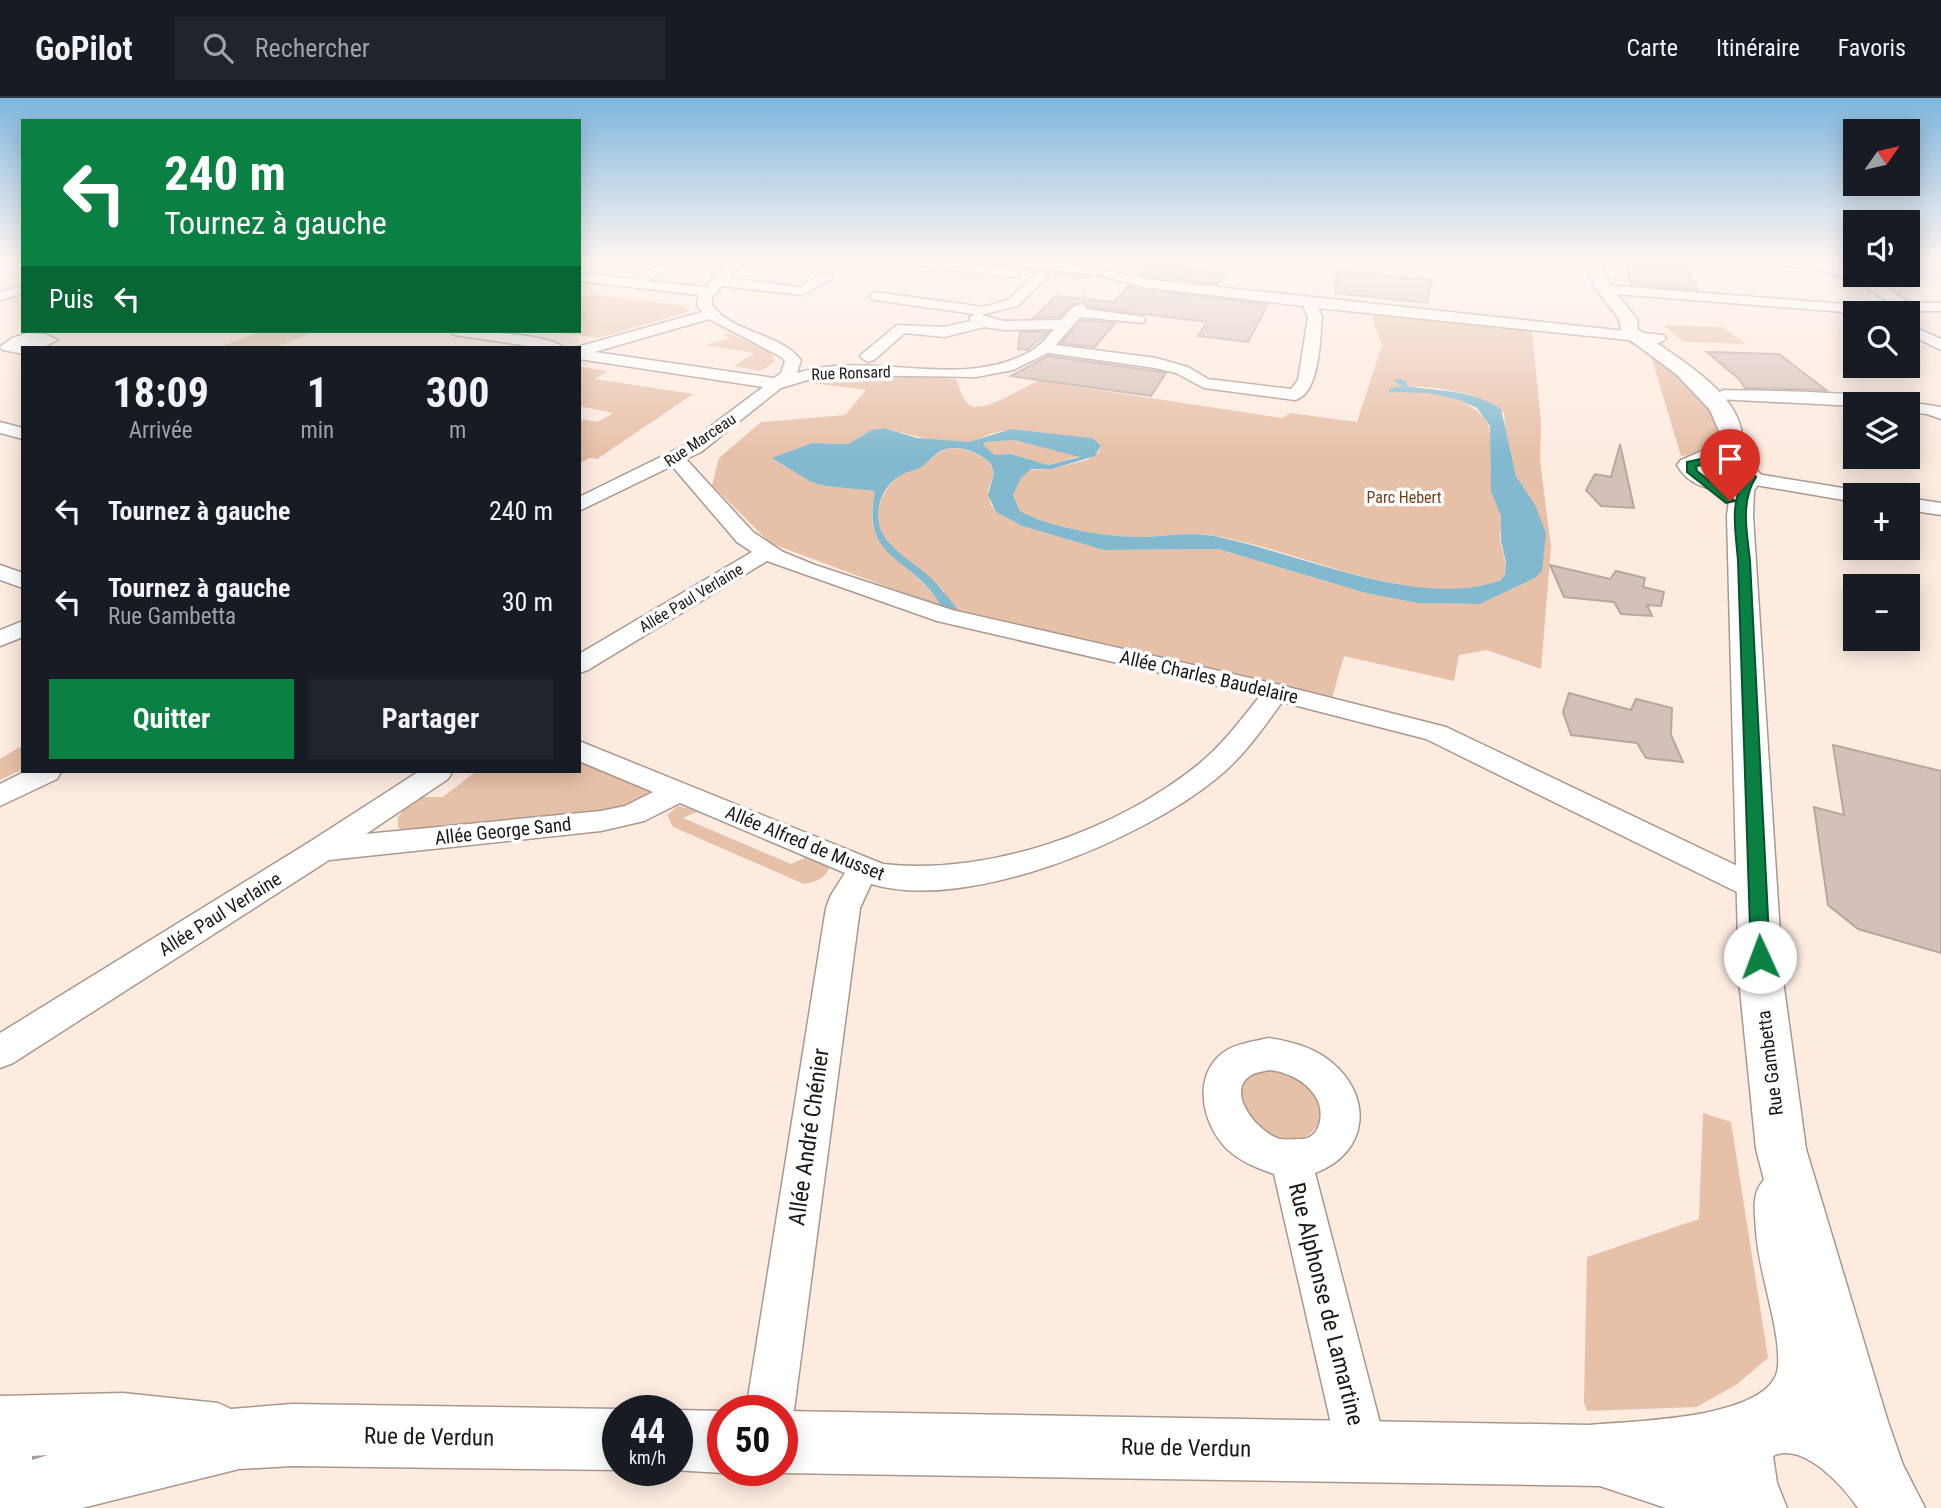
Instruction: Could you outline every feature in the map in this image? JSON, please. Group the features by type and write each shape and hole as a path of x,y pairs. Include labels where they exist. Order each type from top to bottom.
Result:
{"main road":[{"name":"Rue Gambetta","path":"1634,325 1713,398 1727,418 1731,446 1701,469"},
{"name":"Rue Gambetta","path":"1643,334 1723,396 1733,409 1742,430 1744,444 1741,463 1745,487 1764,1016 1781,1149 1781,1225 1784,1254 1803,1335 1807,1368 1796,1400 1761,1427"},
{"path":"1724,463 1745,487 1730,501 1701,469 1724,463"},
{"name":"Rue Gambetta","path":"1781,1149 1857,1422 1886,1495"},
{"name":"Rue de Verdun","path":"0,1428 123,1423 239,1438"},
{"path":"1755,1508 1746,1489 1740,1460 1743,1445 1761,1427 1799,1425 1831,1439 1851,1454 1886,1495"},
{"name":"Rue de Verdun","path":"798,1443 1362,1450 1589,1456 1704,1446 1761,1427"},
{"path":"0,1428 4,1448 0,1464"},
{"name":"Rue de Verdun","path":"0,1501 108,1469 239,1438 292,1435 602,1440"},
{"name":"Rue de Verdun","path":"1589,1456 1632,1465 1677,1480 1734,1508"}],"street":[{"path":"581,352 675,325"},
{"path":"581,353 779,384 793,364 791,357 728,325"},
{"path":"868,356 902,328 944,332 962,325"},
{"name":"Rue Ronsard","path":"779,384 809,373 964,372 995,368 1027,360 1044,348 1063,325"},
{"name":"Rue Ronsard","path":"1110,357 1135,325"},
{"path":"1044,348 1174,367 1204,383 1296,395 1306,381 1314,325"},
{"path":"1535,325 1643,334"},
{"path":"10,347 22,339 34,345 58,333"},
{"path":"448,334 505,346"},
{"path":"448,334 552,346"},
{"path":"1920,334 1941,345"},
{"name":"Rue Ronsard","path":"793,364 822,362 925,371"},
{"name":"Rue Marceau","path":"581,504 676,459 779,384"},
{"path":"1723,396 1843,399"},
{"path":"1920,408 1931,408 1941,414"},
{"path":"0,427 21,433"},
{"name":"Allée Charles Baudelaire","path":"676,459 738,531 767,552 831,580 936,613 1407,724 1453,740 1758,888"},
{"path":"1745,487 1843,495"},
{"path":"1920,506 1941,509"},
{"name":"Allée Paul Verlaine","path":"581,664 767,552"},
{"path":"0,572 21,580"},
{"path":"0,639 21,629"},
{"name":"Allée Alfred de Musset","path":"581,751 864,870 897,878 967,874 1035,858 1115,828 1154,808 1207,772 1246,734 1276,692"},
{"path":"0,796 45,773"},
{"name":"Allée Paul Verlaine","path":"0,1052 322,849 436,773"},
{"name":"Allée George Sand","path":"322,849 601,821 633,814 678,792"},
{"name":"Allée André Chénier","path":"772,1395 843,908 847,895 864,870"},
{"name":"Rue Alphonse de Lamartine","path":"1291,1158 1362,1450"}],"green space":[{"path":"581,325 644,325 597,338 561,333 581,333"},
{"name":"Parc Hebert","path":"1374,325 1478,325 1532,331 1541,423 1540,461 1551,547 1541,669 1487,650 1459,655 1454,681 1344,656 1332,698 941,606 933,604 770,543 712,485 719,458 761,422 845,415 866,390 804,382 911,376 956,379 962,395 968,404 974,407 992,403 1039,381 1282,418 1290,413 1357,422 1382,345","holes":["1403,379 1407,386 1437,388 1472,395 1504,413 1511,462 1541,521 1544,541 1542,563 1535,578 1480,604 1417,603 1366,593 1218,549 1104,550 1022,526 996,512 991,505 988,491 994,473 991,464 975,453 954,448 942,451 921,467 895,480 884,493 879,508 879,524 887,540 944,591 941,606 930,591 881,543 874,529 872,512 876,491 811,482 772,458 812,443 848,444 869,432 884,428 931,440 971,442 1011,429 1081,437 1100,443 1099,452 1087,460 1052,469 1028,470 1013,495 1020,511 1047,522 1098,534 1131,537 1209,535 1355,574 1431,589 1467,588 1501,580 1506,565 1500,539 1501,518 1492,493 1488,424 1472,407 1462,401 1426,392 1402,393 1400,385 1395,382"]},
{"path":"1663,325 1723,327 1746,344 1684,342"},
{"path":"257,333 311,333 279,346 222,346"},
{"path":"729,333 771,353 775,362 761,371 734,366 754,353 705,345 730,338 723,334"},
{"path":"1624,340 1644,345 1685,378 1677,378 1687,387 1696,387 1705,396 1726,443 1715,453 1681,456 1651,356"},
{"path":"581,367 608,371 595,379 693,394 597,459 589,458 581,463 581,419 598,422 613,413 581,406"},
{"path":"1014,440 1080,456 1048,465 1010,454 995,455 982,445 985,442"},
{"path":"21,746 21,770 0,780 0,759"},
{"path":"581,762 647,790 649,794 624,809 405,833 398,827 398,817 411,802 423,797 443,797 474,773 581,773"},
{"path":"678,806 699,811 683,818 791,864 807,857 830,866 820,879 804,884 673,827 667,815"},
{"path":"1274,1069 1300,1079 1311,1088 1318,1099 1319,1121 1314,1130 1305,1137 1293,1141 1273,1140 1241,1117 1240,1082 1249,1074"},
{"path":"1703,1113 1731,1122 1768,1358 1736,1385 1696,1407 1587,1411 1584,1402 1587,1257 1699,1219"}],"water":[{"path":"1393,380 1406,381 1407,386 1456,392 1478,398 1501,409 1516,476 1535,505 1546,533 1542,571 1535,578 1480,604 1417,603 1366,593 1218,549 1104,550 1022,526 996,512 988,495 994,473 991,464 975,453 954,448 941,451 920,468 905,473 891,483 882,496 878,519 888,542 930,577 958,610 941,606 930,590 882,545 875,532 872,514 875,491 811,482 772,458 812,443 848,444 872,430 884,428 917,438 969,442 1011,429 1092,438 1101,445 1095,456 1052,469 1031,469 1021,478 1013,495 1020,511 1047,522 1098,534 1131,537 1188,534 1214,536 1396,584 1469,588 1501,580 1505,574 1506,562 1501,541 1501,516 1491,492 1490,426 1477,408 1459,400 1428,393 1389,392 1389,389 1401,386","holes":["1014,440 1080,457 1048,465 1010,454 995,455 983,445 985,442"]}],"building":[{"path":"1077,325 1114,325 1095,347 1061,343"},
{"path":"1205,325 1257,325 1248,342 1198,336"},
{"path":"1020,332 1048,332 1027,350 1018,349"},
{"path":"1707,352 1779,354 1826,390 1745,388 1739,379"},
{"path":"1048,356 1166,373 1151,396 1011,376"},
{"path":"1620,444 1634,508 1601,506 1586,490 1595,474 1611,477"},
{"path":"1550,565 1610,579 1616,571 1645,578 1643,587 1664,592 1661,606 1647,605 1652,616 1621,614 1614,602 1564,597"},
{"path":"1569,693 1631,710 1636,699 1672,708 1671,735 1683,762 1646,758 1637,743 1571,735 1563,712"},
{"path":"1833,745 1941,771 1941,953 1858,929 1828,905 1814,807 1844,815"}],"route":[{"path":"1730,501 1692,472 1690,464 1705,461 1724,463 1741,468 1751,477 1742,491 1740,516 1760,957"}]}
